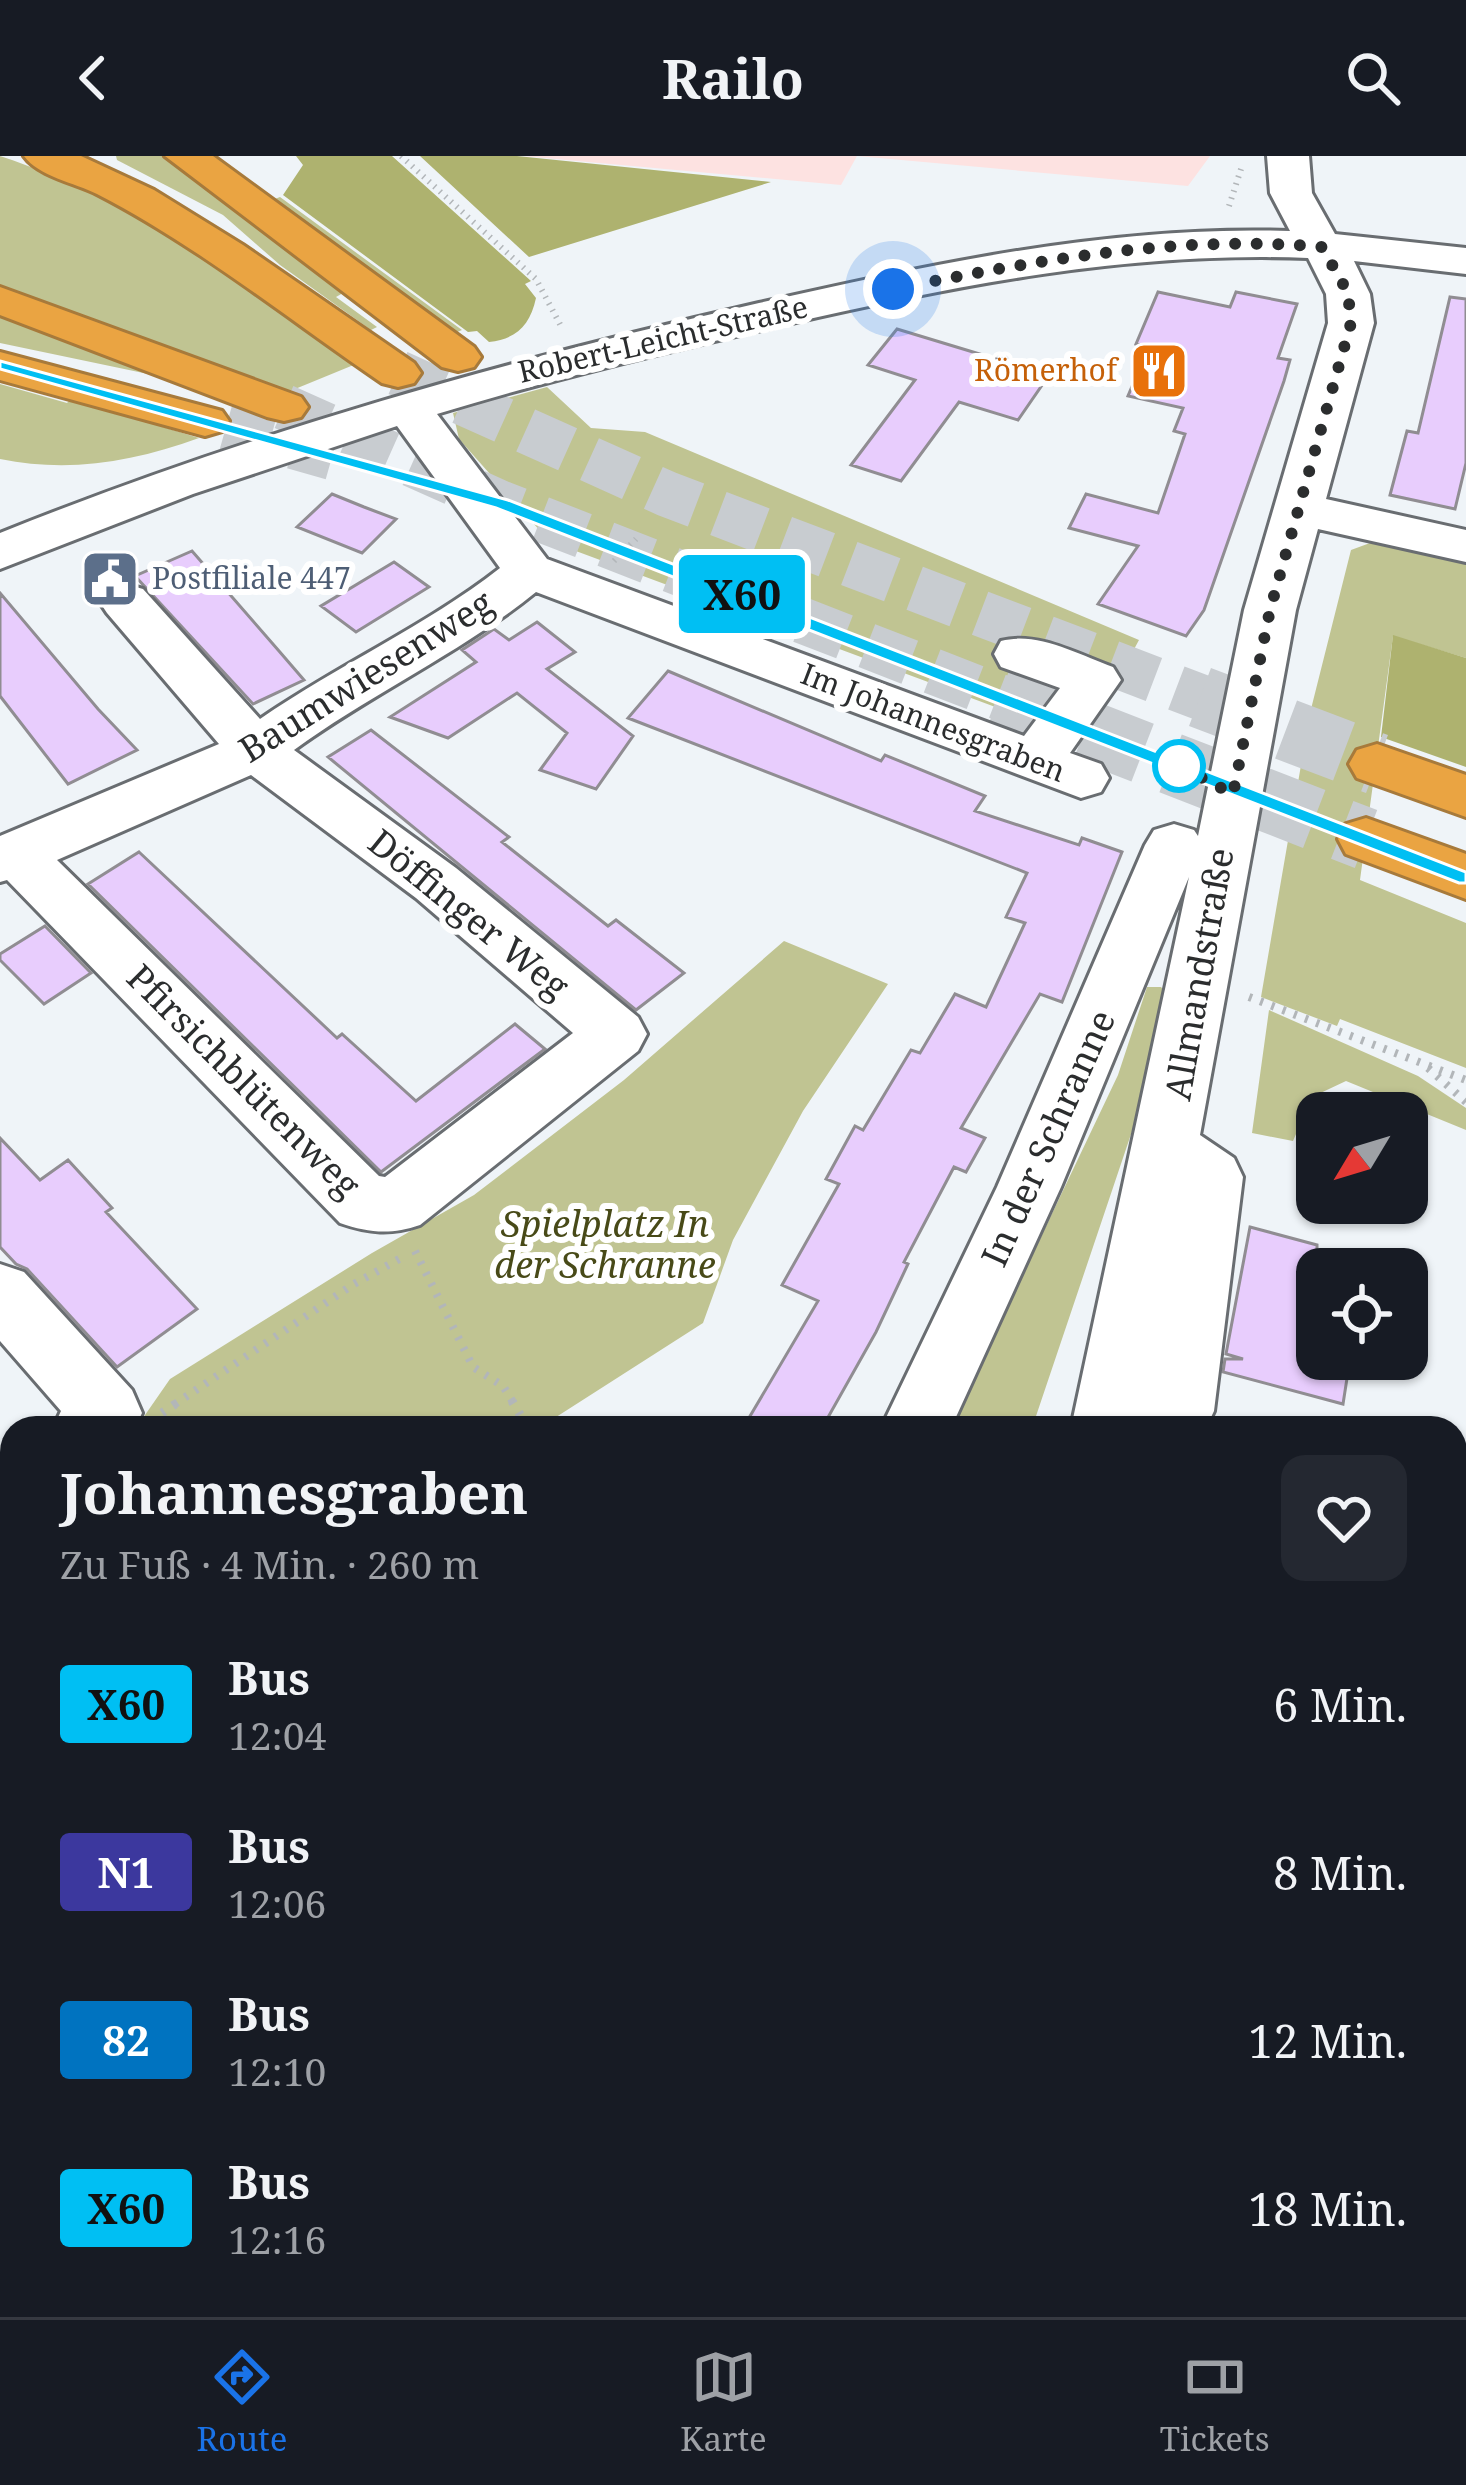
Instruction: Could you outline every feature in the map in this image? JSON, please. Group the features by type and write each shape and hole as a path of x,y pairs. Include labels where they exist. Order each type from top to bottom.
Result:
{"highway":[{"path":"45,156 106,180 182,224 403,391"},
{"path":"186,156 458,357"},
{"path":"0,300 284,407"},
{"path":"0,366 226,427"},
{"path":"1377,764 1466,797"},
{"path":"1366,839 1466,877"}],"street":[{"path":"1288,156 1285,168 1293,198 1322,247"},
{"name":"Robert-Leicht-Straße","path":"10,532 244,457 403,391 1038,260 1149,247 1322,247 1466,261"},
{"name":"Allmandstraße","path":"1165,1416 1179,1411 1211,1177 1166,1146 1231,998 1270,610 1351,323 1348,293 1322,247"},
{"path":"403,391 529,571"},
{"path":"1298,509 1466,546"},
{"name":"Baumwiesenweg","path":"8,857 256,750 323,702 483,608 529,571"},
{"name":"Im Johannesgraben","path":"529,571 1058,770 1094,680 1020,654"},
{"name":"Döffinger Weg","path":"125,601 256,750 436,883 616,1034 406,1228"},
{"name":"In der Schranne","path":"922,1416 1029,1187 1174,845"},
{"name":"Pfirsichblütenweg","path":"8,857 364,1203 406,1228"},
{"path":"0,1293 94,1416"}],"path":[{"path":"401,156 536,279 578,358"},
{"path":"1231,998 1466,1080"},
{"path":"1422,1063 1466,1102"},
{"path":"147,1416 159,1415 354,1284 406,1228 472,1367 489,1374 514,1399 522,1416"}],"shaded area":[{"path":"522,156 857,156 841,185"},
{"path":"857,156 1210,156 1188,186"}],"green space":[{"path":"0,156 49,174 141,221 356,364 278,396 0,290"},
{"path":"116,156 163,156 343,293 336,297 377,327 371,330 280,265 223,215"},
{"path":"296,156 392,156 531,281 525,284 536,298 526,323 515,334 489,342 477,331 468,332 283,195 303,165"},
{"path":"420,156 517,156 771,182 529,257"},
{"path":"280,197 462,330 450,335 272,200"},
{"path":"0,311 172,379 0,343"},
{"path":"0,384 67,403 71,399 199,438 101,463 51,465 0,459"},
{"path":"547,387 591,428 645,432 1139,640 1111,692 998,708 549,541 459,439 453,413"},
{"path":"1370,543 1466,564 1466,658 1393,636 1360,880 1466,923 1466,1068 1340,1019 1337,1026 1261,997 1310,713 1351,550"},
{"path":"1393,635 1466,658 1466,767 1381,737"},
{"name":"Spielplatz In der Schranne","path":"784,941 888,984 803,1111 733,1240 703,1323 558,1416 144,1416 170,1379 474,1195 624,1080"},
{"path":"1147,987 1161,987 1168,995 1156,1060 1036,1416 956,1416 1118,1075"},
{"path":"1269,1010 1418,1076 1466,1108 1466,1130 1428,1114 1428,1092 1373,1092 1346,1081 1323,1092 1296,1092 1293,1141 1252,1133"}],"building":[{"path":"1158,292 1230,307 1236,292 1297,304 1278,358 1290,360 1284,381 1204,610 1186,636 1098,604 1138,546 1069,528 1086,494 1158,513 1185,434 1174,431 1183,408 1128,396 1149,346 1136,344"},
{"path":"1450,297 1466,299 1466,463 1455,509 1390,495 1407,431 1418,433"},
{"path":"897,329 1049,375 1018,420 959,402 901,481 851,465 915,380 868,365"},
{"path":"332,494 396,519 362,553 297,527"},
{"path":"192,551 304,680 253,704 135,576"},
{"path":"394,562 429,587 356,632 321,606"},
{"path":"0,593 137,750 68,784 0,696"},
{"path":"537,622 575,652 547,669 633,736 596,789 540,770 567,733 517,693 448,738 390,717 476,662 462,650 494,629 509,640"},
{"path":"668,671 881,761 885,755 985,796 975,811 1079,845 1082,838 1122,852 1062,1002 1040,994 961,1128 985,1138 966,1172 954,1167 904,1262 908,1264 876,1332 829,1416 750,1416 818,1301 782,1285 839,1184 826,1179 855,1126 863,1130 911,1050 920,1053 955,994 986,1007 1025,923 1006,917 1027,873 628,718"},
{"path":"371,730 509,837 502,842 608,926 616,920 684,973 636,1010 328,757"},
{"path":"139,852 337,1038 342,1034 416,1101 515,1024 545,1049 381,1172 88,884"},
{"path":"45,926 91,973 44,1004 0,960 0,954"},
{"path":"0,1138 40,1180 68,1160 112,1208 106,1212 197,1309 117,1367 27,1269 0,1247"},
{"path":"1250,1227 1317,1245 1296,1248 1296,1380 1347,1380 1343,1404 1223,1372 1225,1359 1243,1359 1226,1354"}],"tunnel":[{"path":"398,373 667,494 1208,700"},
{"path":"284,407 502,504 1007,700"},
{"path":"226,427 332,457"},
{"path":"999,697 1366,839"},
{"path":"1200,697 1377,764"}],"bus line":[{"name":"X60","path":"0,366 502,504 1466,877"}],"place":[{"name":"Römerhof","path":"1159,371"},
{"name":"Postfiliale 447","path":"110,579"}],"route":[{"path":"893,289 1038,260 1149,247 1244,243 1322,247 1348,293 1351,323 1270,610 1233,794 1179,766"}]}
